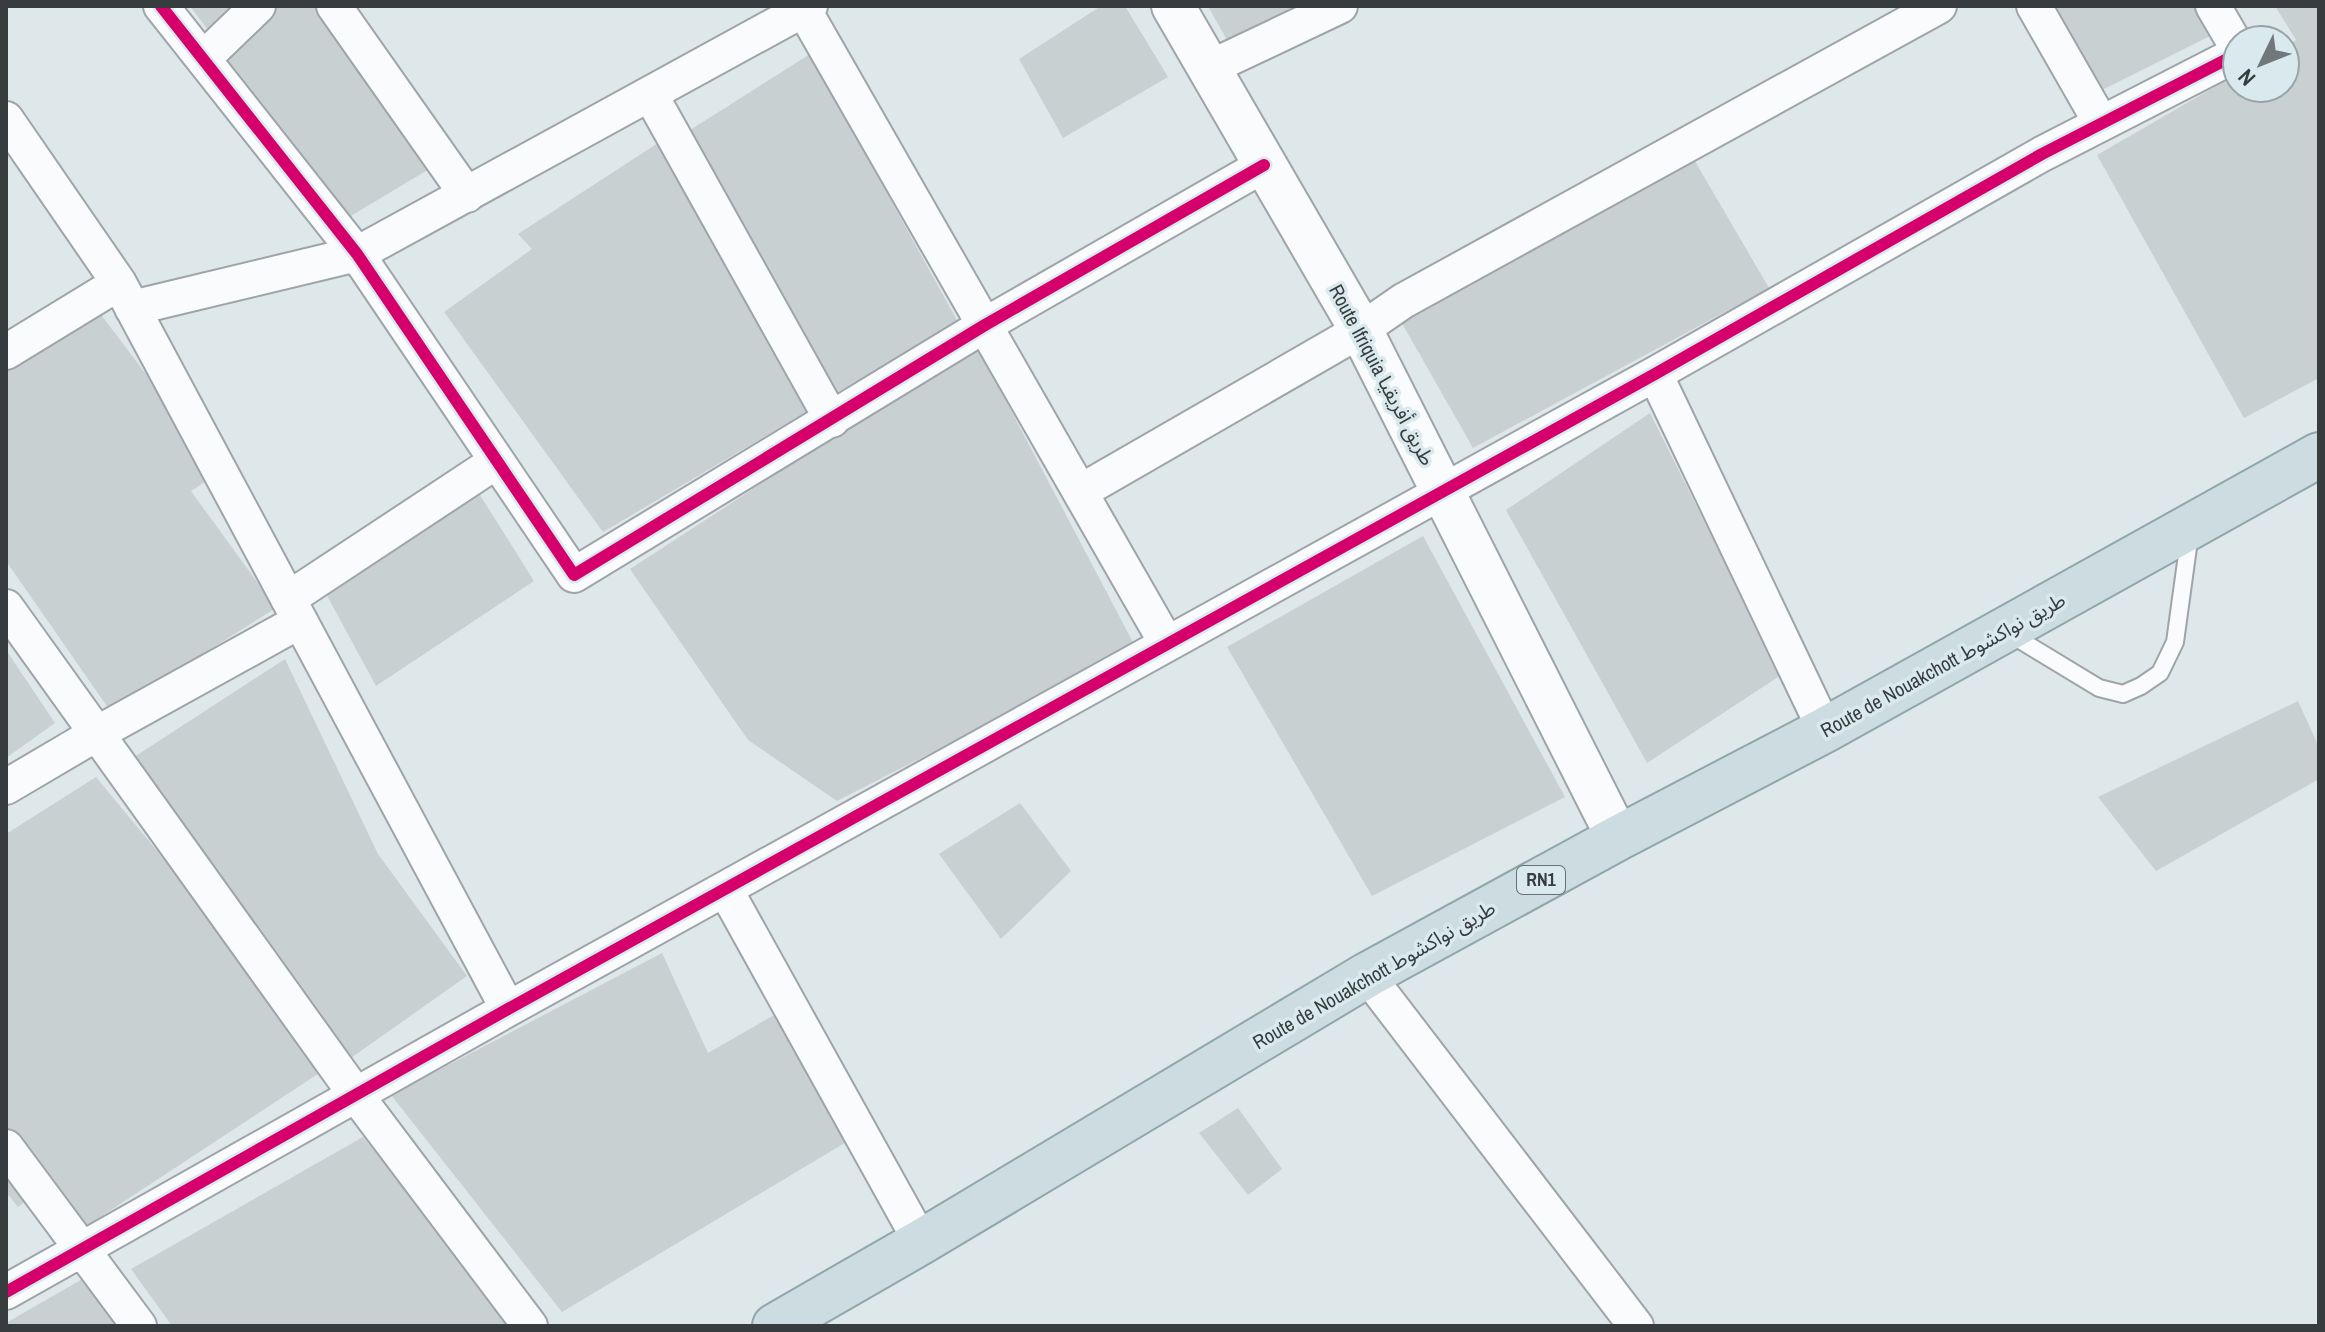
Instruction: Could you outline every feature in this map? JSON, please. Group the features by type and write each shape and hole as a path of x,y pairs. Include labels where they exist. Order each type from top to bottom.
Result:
{"highway":[{"name":"Route de Nouakchott طريق نواكشوط","path":"775,1326 1367,975 1618,838 1825,730 2319,455"}],"street":[{"path":"161,6 357,254 574,575 985,325 1264,165"},
{"path":"203,59 258,6"},
{"path":"334,6 467,195"},
{"name":"Route Ifriquia طريق أفريقيا","path":"1173,6 1361,330 1618,838"},
{"path":"1209,68 1340,6"},
{"path":"1080,492 1361,330 1403,301 1939,6"},
{"path":"2034,6 2101,123"},
{"path":"2213,6 2224,24"},
{"path":"6,352 126,296 357,254 807,8 1167,644"},
{"path":"6,1292 508,1009 1655,374 2042,154 2221,62"},
{"path":"650,94 832,420"},
{"path":"6,119 126,296 508,1009"},
{"path":"1655,374 1825,730"},
{"path":"6,787 294,610 497,461"},
{"path":"6,607 356,1095 530,1326"},
{"path":"725,889 921,1242"},
{"path":"1367,975 1636,1326"},
{"path":"6,1147 139,1326"}],"lane":[{"path":"2005,631 2099,688 2123,694 2141,686 2160,673 2175,642 2191,526"}],"building":[{"path":"190,6 233,6 208,30"},
{"path":"274,6 315,6 431,168 339,223 211,59"},
{"path":"1101,6 1125,6 1168,77 1063,138 1019,59"},
{"path":"1208,6 1306,6 1228,42"},
{"path":"2039,6 2197,6 2214,34 2090,96"},
{"path":"2275,6 2319,6 2319,378 2244,418 2097,155 2221,83 2221,104 2301,104 2301,24 2286,24"},
{"path":"810,54 958,322 834,394 687,132"},
{"path":"658,143 810,410 603,532 444,312 532,249 518,234"},
{"path":"1689,151 1769,288 1473,448 1399,318"},
{"path":"96,308 220,472 191,491 276,608 111,712 6,561 6,372"},
{"path":"976,344 1136,648 837,801 748,740 630,569"},
{"path":"1650,413 1781,675 1647,763 1506,510"},
{"path":"475,487 534,581 376,686 324,590"},
{"path":"1423,536 1565,797 1372,896 1227,647"},
{"path":"6,650 55,723 6,758"},
{"path":"285,659 378,854 467,976 348,1060 125,763"},
{"path":"2298,701 2319,747 2319,779 2156,871 2098,797"},
{"path":"96,777 333,1064 79,1231 6,1136 6,834"},
{"path":"1020,803 1071,871 1001,939 939,854"},
{"path":"662,953 708,1053 781,1011 848,1141 562,1312 391,1095"},
{"path":"1238,1108 1282,1169 1248,1195 1199,1133"},
{"path":"363,1137 515,1326 172,1326 131,1269"},
{"path":"6,1154 36,1193 18,1207 6,1192"},
{"path":"86,1277 124,1326 6,1326 6,1323"}],"cycle path":[{"path":"161,6 357,254 574,575 985,325 1264,165"},
{"path":"6,1292 508,1009 1655,374 2042,154 2221,62"}]}
